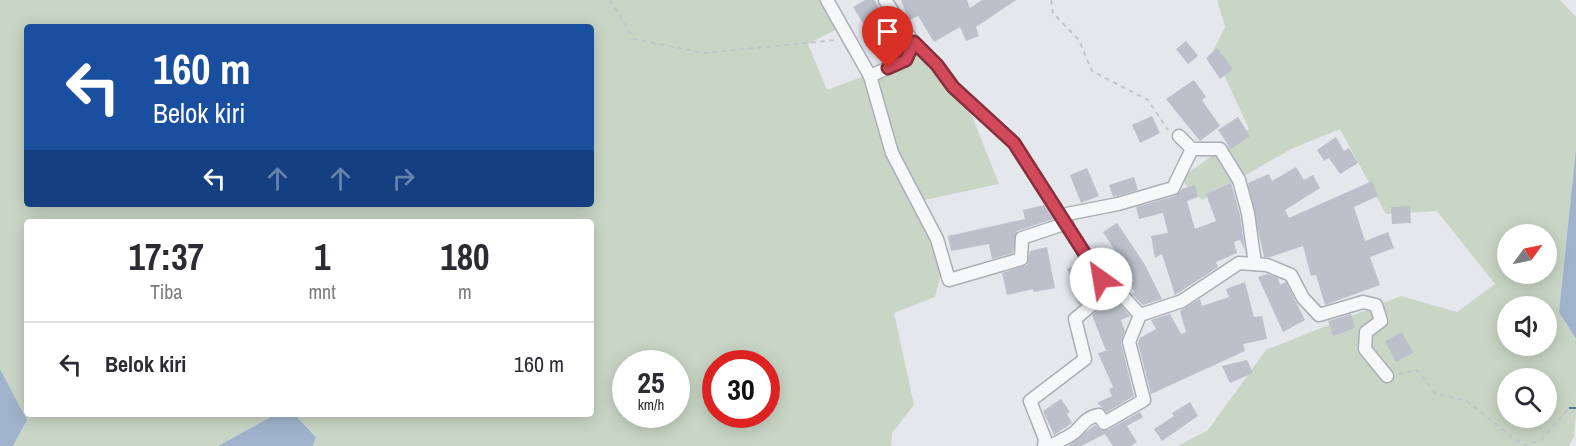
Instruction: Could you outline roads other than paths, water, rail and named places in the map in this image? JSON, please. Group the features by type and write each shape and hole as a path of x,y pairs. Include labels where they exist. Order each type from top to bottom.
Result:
{"street":[{"path":"827,0 870,76 892,153 937,240 949,280 1021,259 1022,238 1064,219 1173,188 1192,150"},
{"path":"885,0 914,42 937,65 953,87 1014,143 1101,279 1114,286 1140,315"},
{"path":"870,76 906,60 914,42"},
{"path":"1179,136 1192,150 1220,149 1239,180 1248,213 1255,264"},
{"path":"1051,446 1077,430 1080,423 1092,416 1099,415 1104,423 1144,400 1129,342 1140,315 1182,301 1239,263 1267,265 1291,275 1303,298 1318,315 1363,302 1376,305 1381,321 1366,332 1365,349 1387,376"},
{"path":"1044,446 1045,439 1030,401 1085,359 1075,319 1114,286"}],"water":[{"path":"1576,148 1576,339 1559,312"},
{"path":"0,369 27,420 13,446 0,446"},
{"path":"271,417 297,417 316,437 313,446 218,446"}]}
